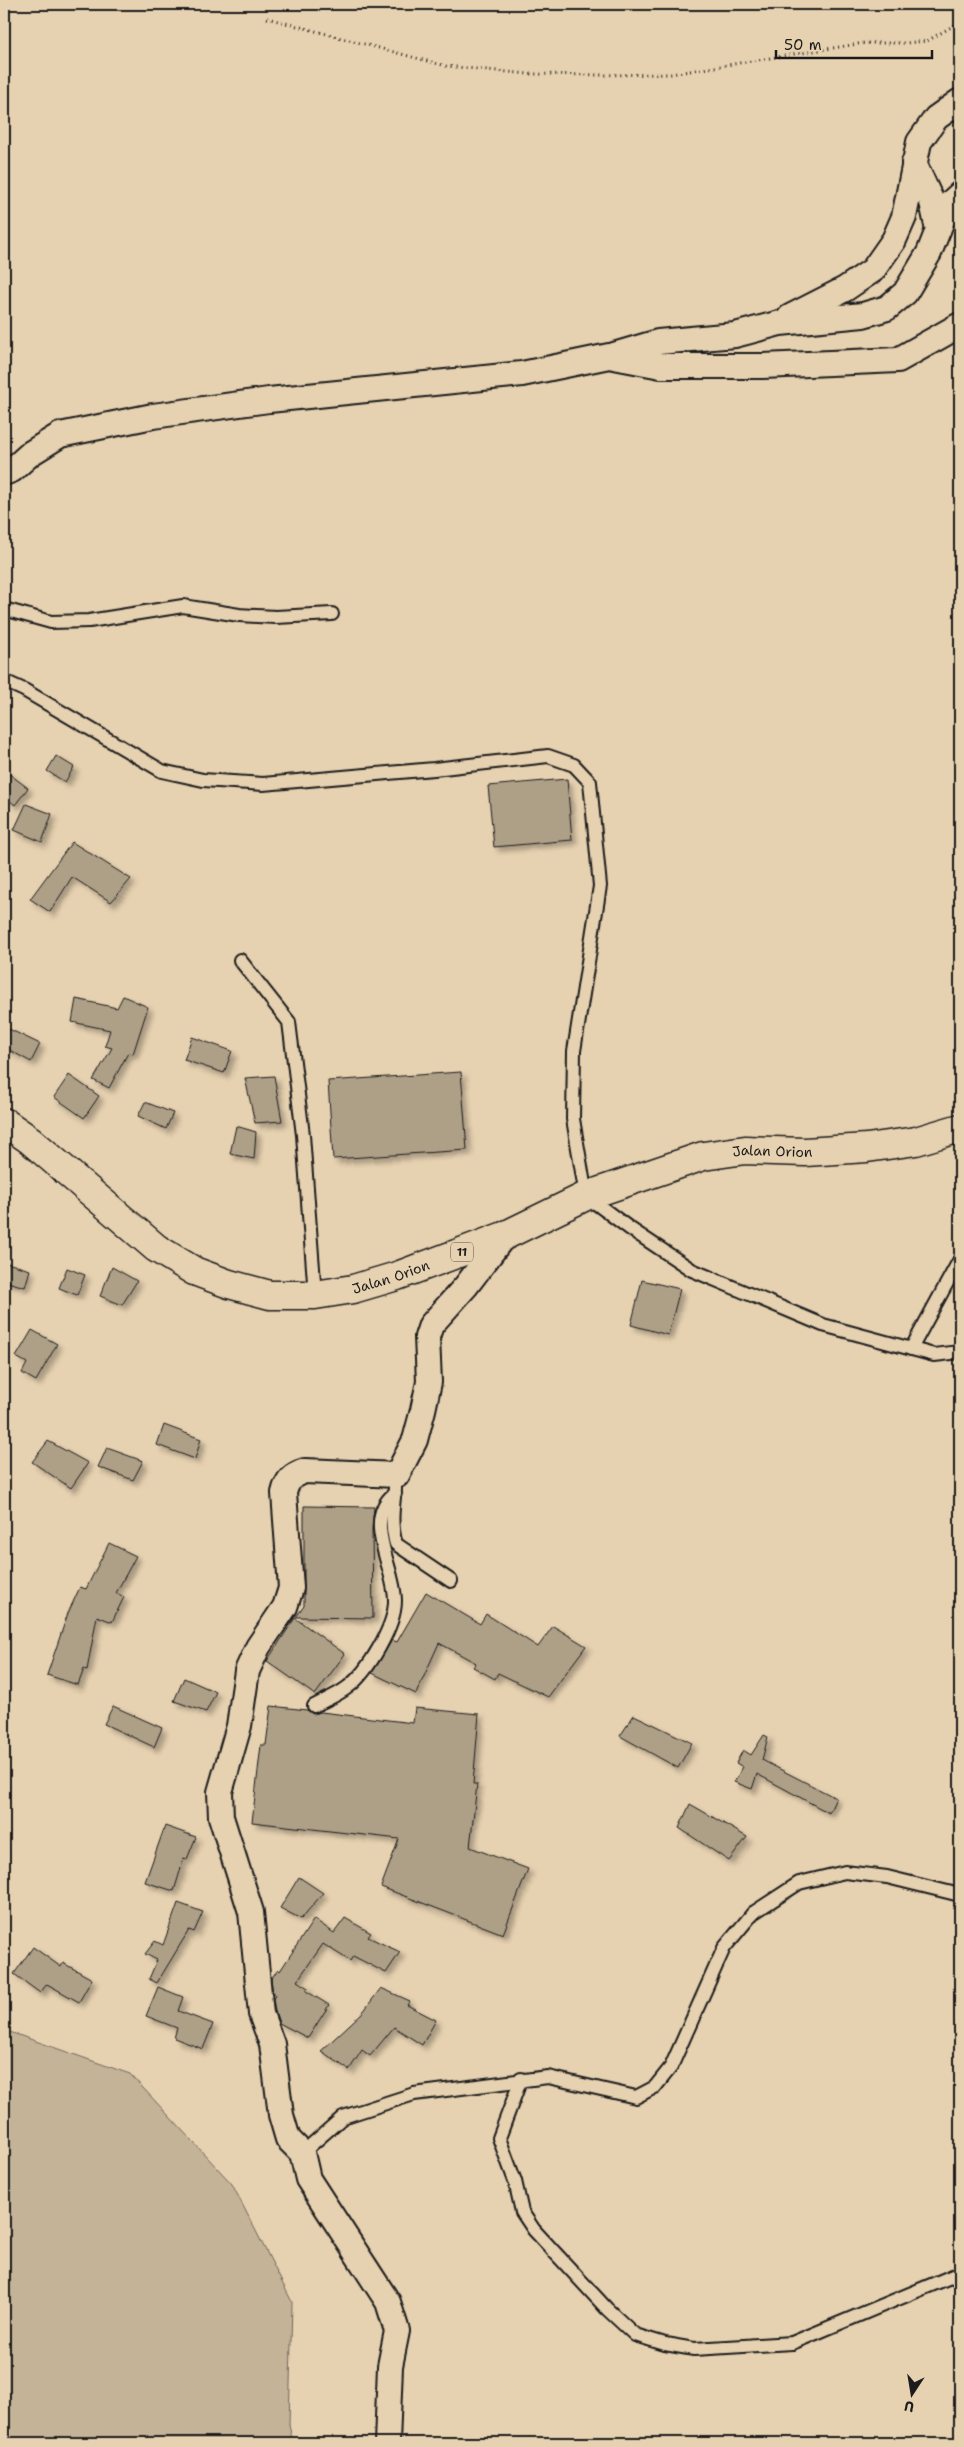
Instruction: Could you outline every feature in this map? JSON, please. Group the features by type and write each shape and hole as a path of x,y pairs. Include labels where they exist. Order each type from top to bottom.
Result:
{"highway":[{"name":"Jalan Orion","path":"4,1122 30,1140 156,1248 194,1272 270,1295 315,1295 353,1289 397,1276 504,1236 586,1196 703,1156 745,1150 805,1152 867,1148 916,1141 960,1128"}],"street":[{"path":"780,323 845,290 873,270 894,240 904,217 919,142 936,118 960,101"},
{"path":"914,164 932,202 938,230"},
{"path":"4,473 12,470 30,453 60,435 154,416 269,400 522,374 610,356 658,342 735,335 780,323 863,315 887,308 905,293 929,253 948,205 960,194"},
{"path":"610,356 660,366 763,366 898,360 960,325"},
{"path":"387,2443 390,2366 397,2331 388,2302 308,2179 302,2153 288,2139 281,2115 272,2044 261,2014 251,1912 221,1817 220,1792 239,1726 247,1671 258,1646 285,1607 291,1588 284,1493 286,1483 296,1474 305,1472 396,1484 415,1440 423,1410 429,1382 427,1337 431,1324 466,1286 504,1236"}],"lane":[{"path":"4,609 51,622 89,621 182,606 257,616 332,614"},
{"path":"4,681 24,690 162,771 203,780 263,784 434,769 548,756 574,765 590,782 600,886 574,1051 573,1119 586,1196 629,1228 692,1270 823,1325 934,1355 960,1352"},
{"path":"240,960 289,1022 302,1135 315,1295"},
{"path":"910,1349 960,1259"},
{"path":"396,1484 392,1515 393,1535 396,1544 451,1581"},
{"path":"314,1706 348,1688 358,1678 367,1666 393,1616 395,1601 392,1579 380,1531 380,1513 396,1484"},
{"path":"302,2153 343,2117 414,2094 548,2077 636,2097 654,2088 671,2067 724,1948 753,1912 800,1883 845,1872 887,1877 960,1895"},
{"path":"522,2079 499,2138 515,2181 522,2212 534,2230 635,2335 666,2344 694,2349 792,2343 960,2273"}],"path":[{"path":"267,18 446,66 528,74 600,75 671,74 864,43 926,41 960,22"}],"shaded area":[{"path":"4,2030 130,2074 232,2184 292,2302 289,2425 293,2443 4,2443"}],"building":[{"path":"56,756 74,767 65,782 47,771"},
{"path":"4,770 28,788 15,805 4,796"},
{"path":"567,779 572,840 494,847 488,786"},
{"path":"26,804 52,814 42,842 14,830"},
{"path":"72,842 131,879 111,902 72,877 50,912 30,899"},
{"path":"123,996 148,1007 133,1054 128,1053 109,1088 93,1080 112,1048 105,1046 110,1030 72,1022 76,999 117,1008"},
{"path":"9,1029 40,1044 31,1062 4,1047 4,1037"},
{"path":"192,1037 232,1051 224,1073 184,1060"},
{"path":"461,1072 467,1150 333,1159 328,1081"},
{"path":"69,1075 99,1096 84,1118 54,1097"},
{"path":"274,1076 282,1121 255,1123 245,1078"},
{"path":"145,1102 173,1113 166,1129 138,1116"},
{"path":"236,1126 256,1132 254,1159 230,1154"},
{"path":"4,1262 30,1270 25,1287 4,1281"},
{"path":"112,1267 137,1281 122,1305 100,1296"},
{"path":"67,1268 85,1275 77,1295 59,1288"},
{"path":"642,1280 680,1289 668,1335 631,1325"},
{"path":"32,1330 57,1344 36,1381 22,1373 27,1363 16,1357"},
{"path":"164,1425 201,1439 195,1459 157,1445"},
{"path":"48,1441 88,1463 71,1488 32,1462"},
{"path":"107,1448 143,1461 133,1480 98,1467"},
{"path":"304,1506 374,1507 372,1529 373,1618 296,1617 304,1606"},
{"path":"109,1543 136,1556 116,1593 124,1597 112,1622 97,1616 87,1670 84,1669 78,1685 47,1675 68,1613 80,1587 86,1589"},
{"path":"426,1592 480,1624 486,1614 538,1647 553,1626 586,1646 548,1697 498,1673 495,1679 473,1667 476,1663 439,1643 416,1694 372,1673 392,1640 397,1642"},
{"path":"295,1618 345,1654 315,1695 267,1661"},
{"path":"184,1678 216,1692 206,1712 174,1701"},
{"path":"113,1706 162,1728 154,1747 104,1724"},
{"path":"271,1706 307,1710 313,1714 321,1712 413,1723 415,1708 479,1714 473,1784 477,1784 470,1847 528,1869 503,1934 381,1887 399,1839 252,1822 261,1745 266,1745"},
{"path":"634,1715 692,1743 678,1768 620,1736"},
{"path":"764,1735 768,1737 762,1760 836,1798 829,1813 757,1774 752,1789 734,1782 743,1767 736,1763 743,1750 751,1755"},
{"path":"690,1804 747,1837 729,1861 679,1828"},
{"path":"165,1826 196,1837 187,1859 184,1858 174,1891 145,1882"},
{"path":"299,1877 323,1893 301,1919 280,1908"},
{"path":"178,1903 203,1912 194,1932 189,1930 157,1983 149,1979 157,1960 145,1954 155,1941 163,1945"},
{"path":"345,1918 371,1933 368,1937 400,1952 386,1973 353,1956 350,1961 323,1944 297,1981 308,1988 306,1991 329,2005 308,2038 279,2023 275,2011 273,1999 275,1995 273,1994 271,1979 278,1969 280,1971 314,1919 334,1933"},
{"path":"33,1947 61,1967 63,1963 92,1979 79,2002 47,1984 40,1993 14,1974"},
{"path":"158,1987 183,1997 178,2011 213,2024 203,2049 174,2038 177,2028 146,2016"},
{"path":"381,1988 410,2001 407,2005 436,2020 422,2045 394,2027 370,2056 362,2050 349,2070 321,2051 363,2012"}]}
